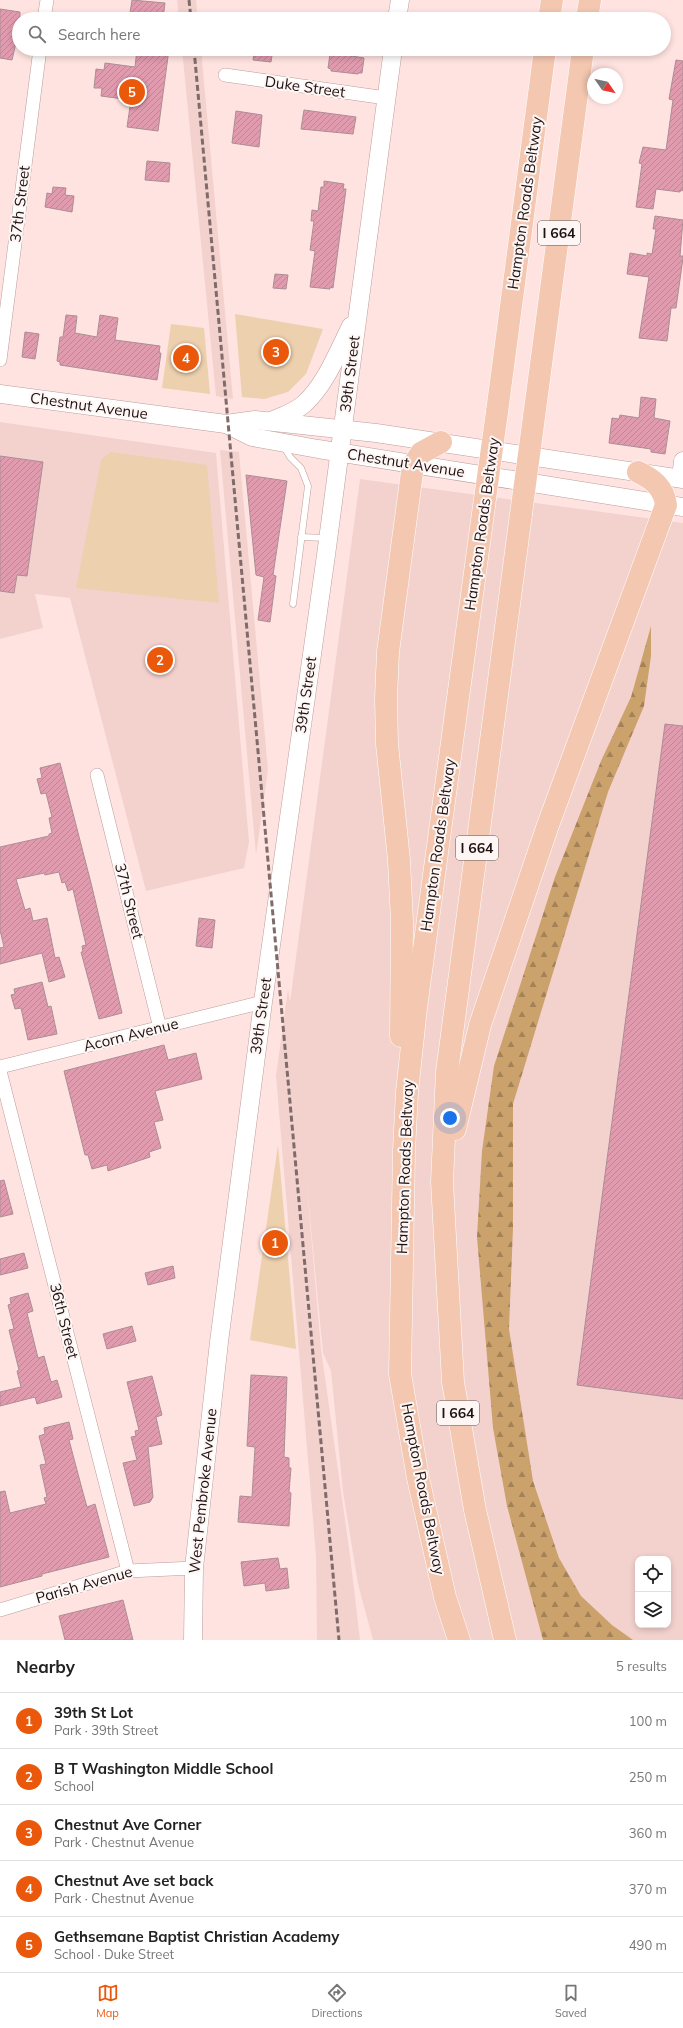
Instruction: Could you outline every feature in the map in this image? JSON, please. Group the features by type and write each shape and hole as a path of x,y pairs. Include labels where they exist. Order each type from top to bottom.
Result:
{"highway":[{"path":"550,12 552,0"},
{"path":"589,12 590,0"},
{"name":"Hampton Roads Beltway","path":"459,1640 445,1598 418,1478 400,1374 404,1151 416,1008 544,56"},
{"name":"I 664","path":"505,1640 475,1510 452,1382 442,1182 447,1072 583,56"},
{"path":"404,1151 400,997 401,891 387,744 386,698 388,652 413,465 421,453 441,442"},
{"path":"442,1182 480,1025 548,825 674,506 662,490 650,478 638,472"}],"main road":[{"path":"398,12 400,0"},
{"name":"39th Street","path":"219,1342 263,1002 328,538 392,56"},
{"path":"270,421 290,413 313,395 321,384 357,315"},
{"name":"Chestnut Avenue","path":"0,394 226,424 255,420 342,429 441,442 638,472 682,472"},
{"name":"Chestnut Avenue","path":"226,424 252,437 413,465 674,506"},
{"name":"West Pembroke Avenue","path":"193,1640 194,1568 219,1342"}],"street":[{"path":"45,12 47,0"},
{"name":"37th Street","path":"0,360 39,56"},
{"name":"Duke Street","path":"225,76 386,98"},
{"name":"37th Street","path":"97,775 160,1028"},
{"name":"Acorn Avenue","path":"0,1067 263,1002"},
{"name":"36th Street","path":"0,1072 128,1571"},
{"name":"Parish Avenue","path":"0,1610 128,1571 194,1568"}],"lane":[{"path":"281,442 290,457 301,468 308,486 293,604"},
{"path":"301,537 328,538"}],"shaded area":[{"path":"177,0 196,0 197,12 178,12"},
{"path":"183,56 202,56 233,399 216,396"},
{"path":"235,314 323,329 306,374 288,392 264,399 242,397"},
{"path":"171,324 204,328 210,394 162,388"},
{"path":"0,422 216,453 249,842 244,868 146,891 70,598 35,594 43,628 0,639"},
{"path":"220,450 239,452 268,770 256,855"},
{"path":"111,452 207,465 219,603 76,588 101,460"},
{"path":"360,479 683,523 683,1640 373,1640 358,1584 343,1492 331,1371 323,1353 306,1176 321,1349 350,1555 360,1640 317,1640 316,1556 276,1076 288,989 290,1002"},
{"path":"278,1145 296,1349 250,1340"}],"green space":[{"path":"651,626 651,656 644,706 608,792 513,1104 513,1228 509,1329 533,1481 559,1558 581,1596 612,1625 633,1640 543,1640 507,1506 493,1428 477,1237 482,1151 494,1066 555,877 601,761 631,697"}],"building":[{"path":"132,0 165,3 164,12 130,12"},
{"path":"0,9 20,12 12,12 12,60 0,58"},
{"path":"136,56 168,56 158,131 127,127 131,100 101,96 102,88 94,88 96,69 104,70 105,63 135,67"},
{"path":"254,56 272,56 271,62 253,60"},
{"path":"330,56 352,56 364,58 362,73 358,74 331,71 331,69 328,68"},
{"path":"676,60 683,61 683,191 681,190 680,192 656,189 653,209 636,207 642,164 639,163 643,147 666,150 673,100 669,99"},
{"path":"304,110 356,117 353,134 301,129"},
{"path":"236,111 262,115 259,147 232,143"},
{"path":"147,161 170,163 169,182 145,180"},
{"path":"324,181 344,184 343,189 346,189 333,288 330,287 330,289 310,287 315,251 310,250 314,221 311,221 312,210 318,211 321,187 324,187"},
{"path":"53,187 66,188 65,195 74,196 72,212 45,207 47,193 52,194"},
{"path":"655,216 683,220 680,256 683,256 683,258 676,308 671,308 667,341 639,338 649,277 627,274 630,253 647,256 647,253 652,254 656,229 653,229"},
{"path":"275,274 288,275 286,289 273,288"},
{"path":"66,315 77,316 75,333 97,337 100,315 118,318 115,340 160,346 159,353 161,353 157,380 60,365 60,362 57,361 60,337 63,337"},
{"path":"25,332 39,334 35,359 22,357"},
{"path":"641,397 656,399 654,418 670,421 665,454 651,452 651,449 609,443 612,418 619,419 620,415 639,418"},
{"path":"0,456 43,462 27,576 17,575 14,593 0,591"},
{"path":"246,475 287,481 273,575 276,576 270,622 258,620 264,577 256,575"},
{"path":"665,724 683,726 683,1399 577,1385"},
{"path":"60,763 91,883 122,1013 99,1019 81,952 83,952 82,946 86,945 73,889 68,891 65,882 62,883 59,872 45,875 44,873 16,879 25,910 30,908 33,921 47,918 55,958 59,957 65,977 49,982 42,953 0,964 0,948 4,947 0,930 0,847 49,836 49,834 52,833 49,818 52,817 46,793 41,794 37,779 42,778 40,768"},
{"path":"199,918 215,920 212,948 196,946"},
{"path":"42,982 48,1007 51,1006 57,1034 28,1040 21,1008 15,1009 11,995 15,994 14,989"},
{"path":"164,1045 168,1060 196,1053 202,1079 155,1091 163,1120 154,1122 161,1148 149,1152 150,1157 108,1171 107,1165 92,1169 88,1155 85,1155 64,1071"},
{"path":"4,1180 13,1214 0,1217 0,1181"},
{"path":"24,1253 28,1268 0,1275 0,1259"},
{"path":"173,1266 175,1278 148,1285 145,1273"},
{"path":"28,1293 33,1311 27,1313 38,1358 44,1356 51,1382 57,1380 62,1397 37,1404 35,1397 0,1406 0,1392 21,1387 17,1371 19,1370 9,1330 14,1329 8,1305 11,1304 10,1298"},
{"path":"132,1326 136,1341 107,1349 103,1334"},
{"path":"251,1375 287,1377 284,1457 289,1458 289,1468 291,1468 289,1526 238,1522 240,1496 252,1497 255,1447 247,1446"},
{"path":"152,1376 162,1415 156,1417 162,1444 148,1447 153,1497 150,1502 134,1506 123,1463 137,1460 131,1437 136,1436 135,1431 139,1430 127,1382"},
{"path":"69,1422 73,1439 69,1440 87,1507 95,1504 109,1557 42,1574 42,1576 0,1587 0,1492 5,1491 10,1513 46,1504 44,1498 47,1497 40,1465 46,1464 39,1436 45,1434 44,1428"},
{"path":"278,1558 280,1569 287,1568 289,1588 266,1591 265,1583 244,1586 241,1562"},
{"path":"123,1600 133,1640 65,1640 59,1616"}],"railway":[{"path":"189,0 190,12"},
{"path":"195,56 339,1640"}],"place":[{"name":"Gethsemane Baptist Christian Academy","path":"132,92"},
{"name":"Chestnut Ave Corner","path":"276,352"},
{"name":"Chestnut Ave set back","path":"186,358"},
{"name":"B T Washington Middle School","path":"160,660"},
{"name":"39th St Lot","path":"275,1243"}]}
